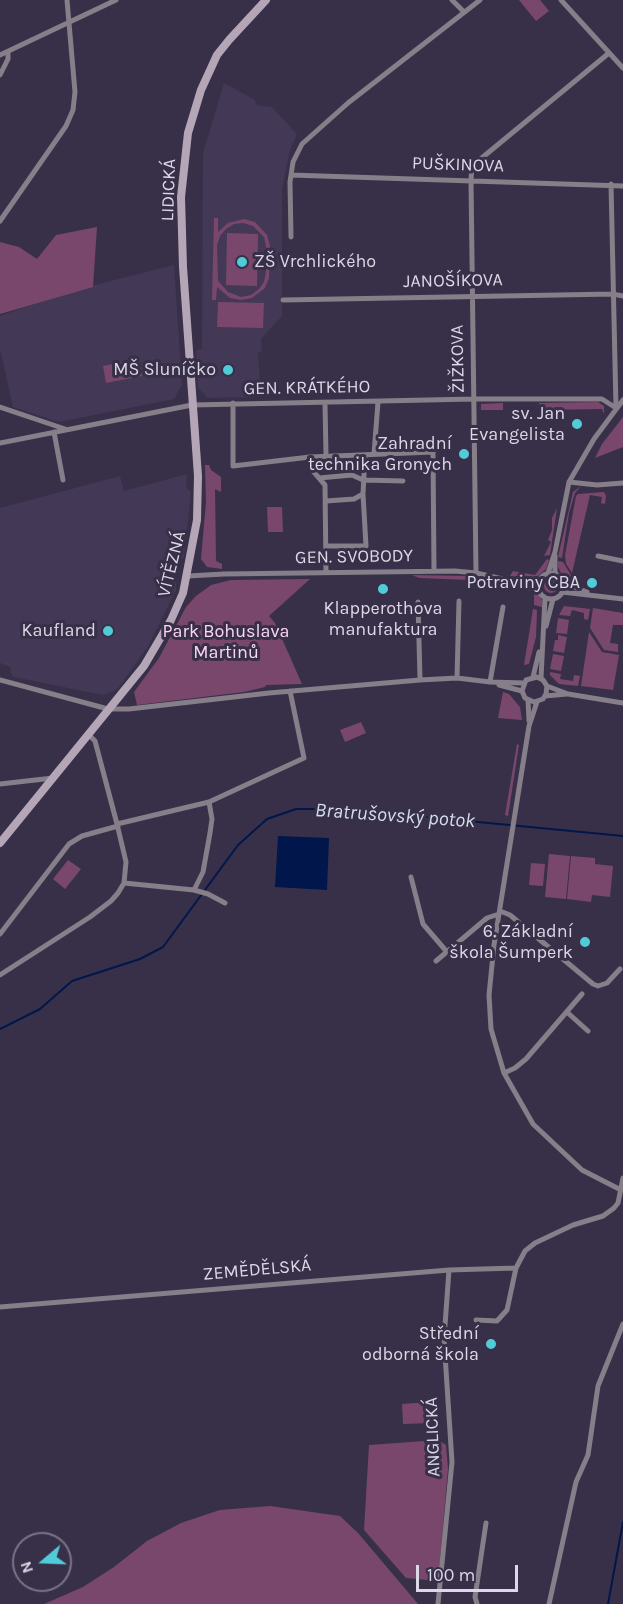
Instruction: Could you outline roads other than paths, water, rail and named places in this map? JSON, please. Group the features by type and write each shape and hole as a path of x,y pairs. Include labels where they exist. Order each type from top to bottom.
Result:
{"main road":[{"name":"LIDICKÁ","path":"192,405 182,218 184,161 188,133 201,90 218,55 267,0"},
{"name":"VÍTĚZNÁ","path":"0,843 144,666 171,620 183,593 198,520 198,476 192,405"}],"street":[{"path":"0,221 66,126 73,110 75,92 67,0"},
{"path":"0,55 116,0"},
{"path":"452,0 464,12"},
{"path":"291,237 291,175 293,162 302,144 323,124 480,0"},
{"path":"561,0 623,68"},
{"path":"0,75 8,59 8,53"},
{"path":"471,180 472,166 609,53"},
{"name":"PUŠKINOVA","path":"291,175 623,186"},
{"name":"ŽIŽKOVA","path":"471,180 476,573"},
{"path":"611,184 616,408"},
{"name":"JANOŠÍKOVA","path":"283,300 612,294 623,296"},
{"name":"GEN. KRÁTKÉHO","path":"0,444 192,405 474,399 602,399 616,408"},
{"path":"623,400 594,440 569,482 555,552 548,573 540,580 538,587 545,598 540,678 547,687 568,694 623,703"},
{"path":"375,454 378,402"},
{"path":"233,403 232,466 310,457 434,452 434,571"},
{"path":"325,403 326,456"},
{"path":"0,407 67,430"},
{"path":"54,432 63,480"},
{"path":"327,546 366,546 363,494 365,455"},
{"path":"310,457 313,471 326,485 326,572"},
{"path":"320,478 352,476 363,480 403,481"},
{"path":"569,482 597,485 623,483"},
{"path":"326,501 354,499 363,494"},
{"path":"555,552 555,574"},
{"path":"598,556 623,561"},
{"name":"GEN. SVOBODY","path":"188,576 224,573 434,571 476,573 538,587"},
{"path":"548,573 555,574 563,583 594,594"},
{"name":"GEN. SVOBODY","path":"520,583 540,580"},
{"path":"562,592 563,583"},
{"path":"533,677 553,599 562,592 623,599"},
{"path":"545,598 553,599"},
{"path":"457,678 459,601"},
{"path":"418,602 420,680"},
{"path":"490,682 503,606"},
{"path":"0,680 108,709 129,710 290,691 420,680 457,678 524,683 533,677 540,678"},
{"path":"490,682 522,691 528,700 529,726"},
{"path":"522,691 524,683"},
{"path":"545,696 547,687"},
{"path":"0,934 69,844 82,836 209,802 304,758 290,691"},
{"path":"568,694 545,696 537,702 529,726 489,995 494,1043 504,1073 524,1110 545,1137 582,1170 621,1190"},
{"path":"528,700 537,702"},
{"path":"0,975 90,917 111,901 124,883 126,862 118,825 95,741 89,735"},
{"path":"0,784 53,778"},
{"path":"197,890 212,819 209,802"},
{"path":"411,877 423,924 447,952"},
{"path":"124,883 197,890 225,903"},
{"path":"436,962 487,918 500,913 510,915 593,984 598,986 607,983 620,969"},
{"path":"504,1073 526,1059 582,994"},
{"path":"568,1013 588,1031"},
{"path":"476,1320 498,1321 507,1310 516,1268 525,1251 535,1243 573,1225 603,1215 614,1208 618,1203 623,1178"},
{"name":"ZEMĚDĚLSKÁ","path":"0,1307 449,1269 516,1268"},
{"name":"ANGLICKÁ","path":"438,1604 452,1462 444,1339 449,1269"},
{"path":"549,1604 576,1482 588,1455 598,1386 623,1324"},
{"path":"477,1604 474,1597 486,1523"}],"water":[{"path":"278,836 329,838 327,890 275,887"}],"waterway":[{"name":"Bratrušovský potok","path":"0,1029 40,1009 72,981 140,959 163,947 238,845 267,819 296,809 344,809 623,836"},
{"path":"608,1604 623,1522"}],"place":[{"name":"ZŠ Vrchlického","path":"242,262"},
{"name":"MŠ Sluníčko","path":"228,370"},
{"name":"sv. Jan Evangelista","path":"577,424"},
{"name":"Zahradní technika Gronych","path":"464,454"},
{"name":"Potraviny CBA","path":"592,583"},
{"name":"Klapperothova manufaktura","path":"383,589"},
{"name":"Kaufland","path":"108,631"},
{"name":"6. Základní škola Šumperk","path":"585,942"},
{"name":"Střední odborná škola","path":"491,1344"}],"park label":[{"name":"Park Bohuslava Martinů","path":"226,642"}]}
